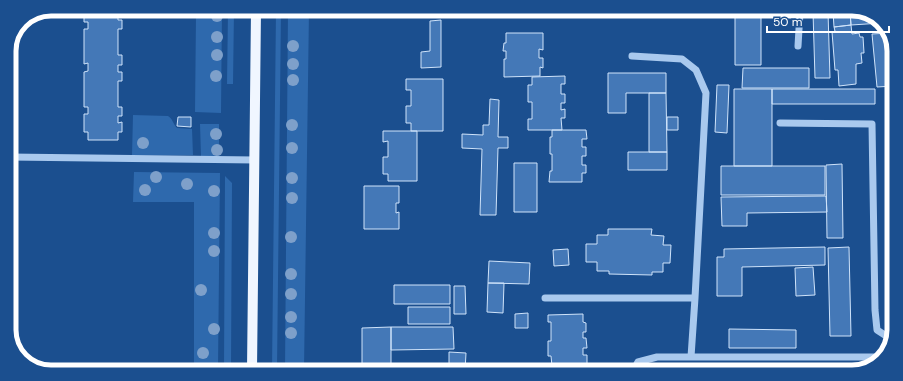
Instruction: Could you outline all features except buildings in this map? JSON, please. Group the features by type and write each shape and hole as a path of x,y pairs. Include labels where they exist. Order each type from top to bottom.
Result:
{"main road":[{"path":"252,365 256,16"}],"street":[{"path":"798,46 800,16"},
{"path":"632,56 682,59 696,70 706,93 691,357"},
{"path":"780,123 872,124 875,310 877,330 886,336"},
{"path":"16,157 255,160"},
{"path":"545,298 695,298"},
{"path":"636,365 638,362 657,357 874,356"}],"shaded area":[{"path":"196,16 222,16 221,113 195,112"},
{"path":"228,16 234,16 233,84 227,84"},
{"path":"276,16 281,16 277,365 272,365"},
{"path":"288,16 309,16 304,365 285,365"},
{"path":"133,115 168,116 177,128 192,129 193,155 132,155"},
{"path":"200,124 219,124 219,156 201,156"},
{"path":"134,172 220,173 218,365 194,365 194,202 133,202"},
{"path":"225,176 232,183 231,365 224,365"}]}
